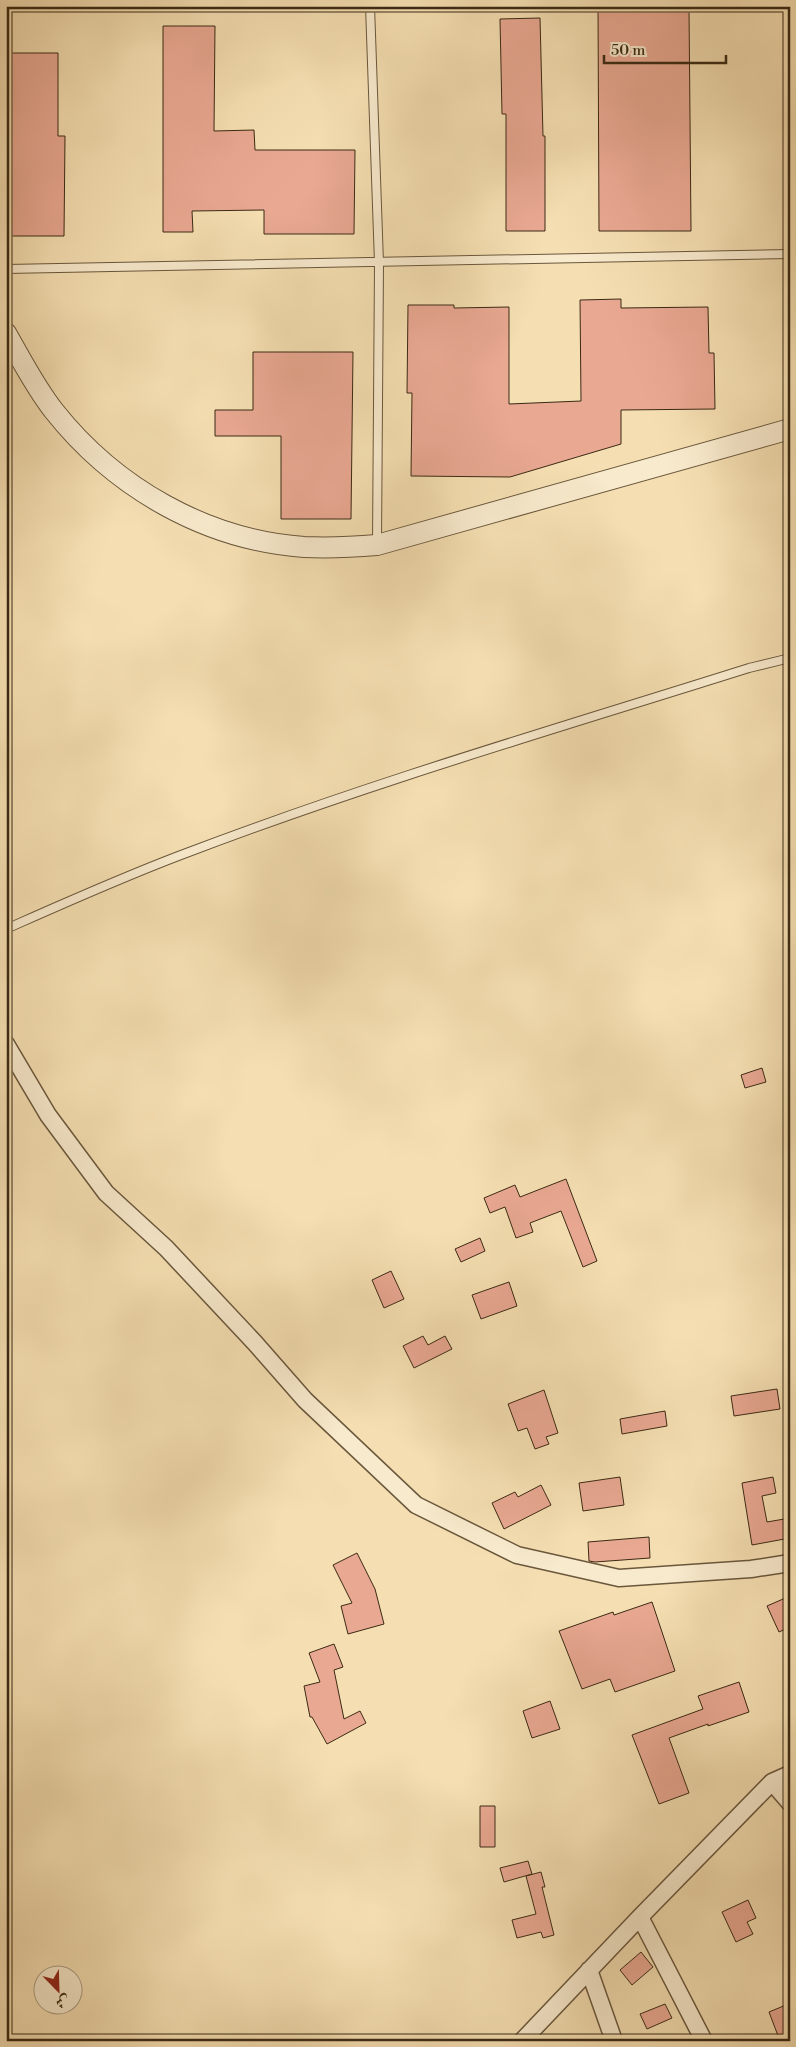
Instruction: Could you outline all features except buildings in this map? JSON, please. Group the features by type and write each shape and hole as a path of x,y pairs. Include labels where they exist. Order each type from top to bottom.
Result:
{"street":[{"path":"6,333 53,410 77,438 132,486 164,505 197,521 267,542 303,547 340,548 377,545 790,429"},
{"path":"6,1044 48,1115 106,1193 166,1248 255,1343 305,1400 416,1505 517,1555 619,1578 751,1570 790,1563"},
{"path":"522,2041 772,1782 790,1774"},
{"path":"772,1782 790,1803"},
{"path":"640,1917 704,2041"},
{"path":"589,1970 614,2041"}],"lane":[{"path":"370,6 379,263 377,545"},
{"path":"6,269 790,254"},
{"path":"6,929 119,880 285,817 433,768 750,668 790,658"}]}
